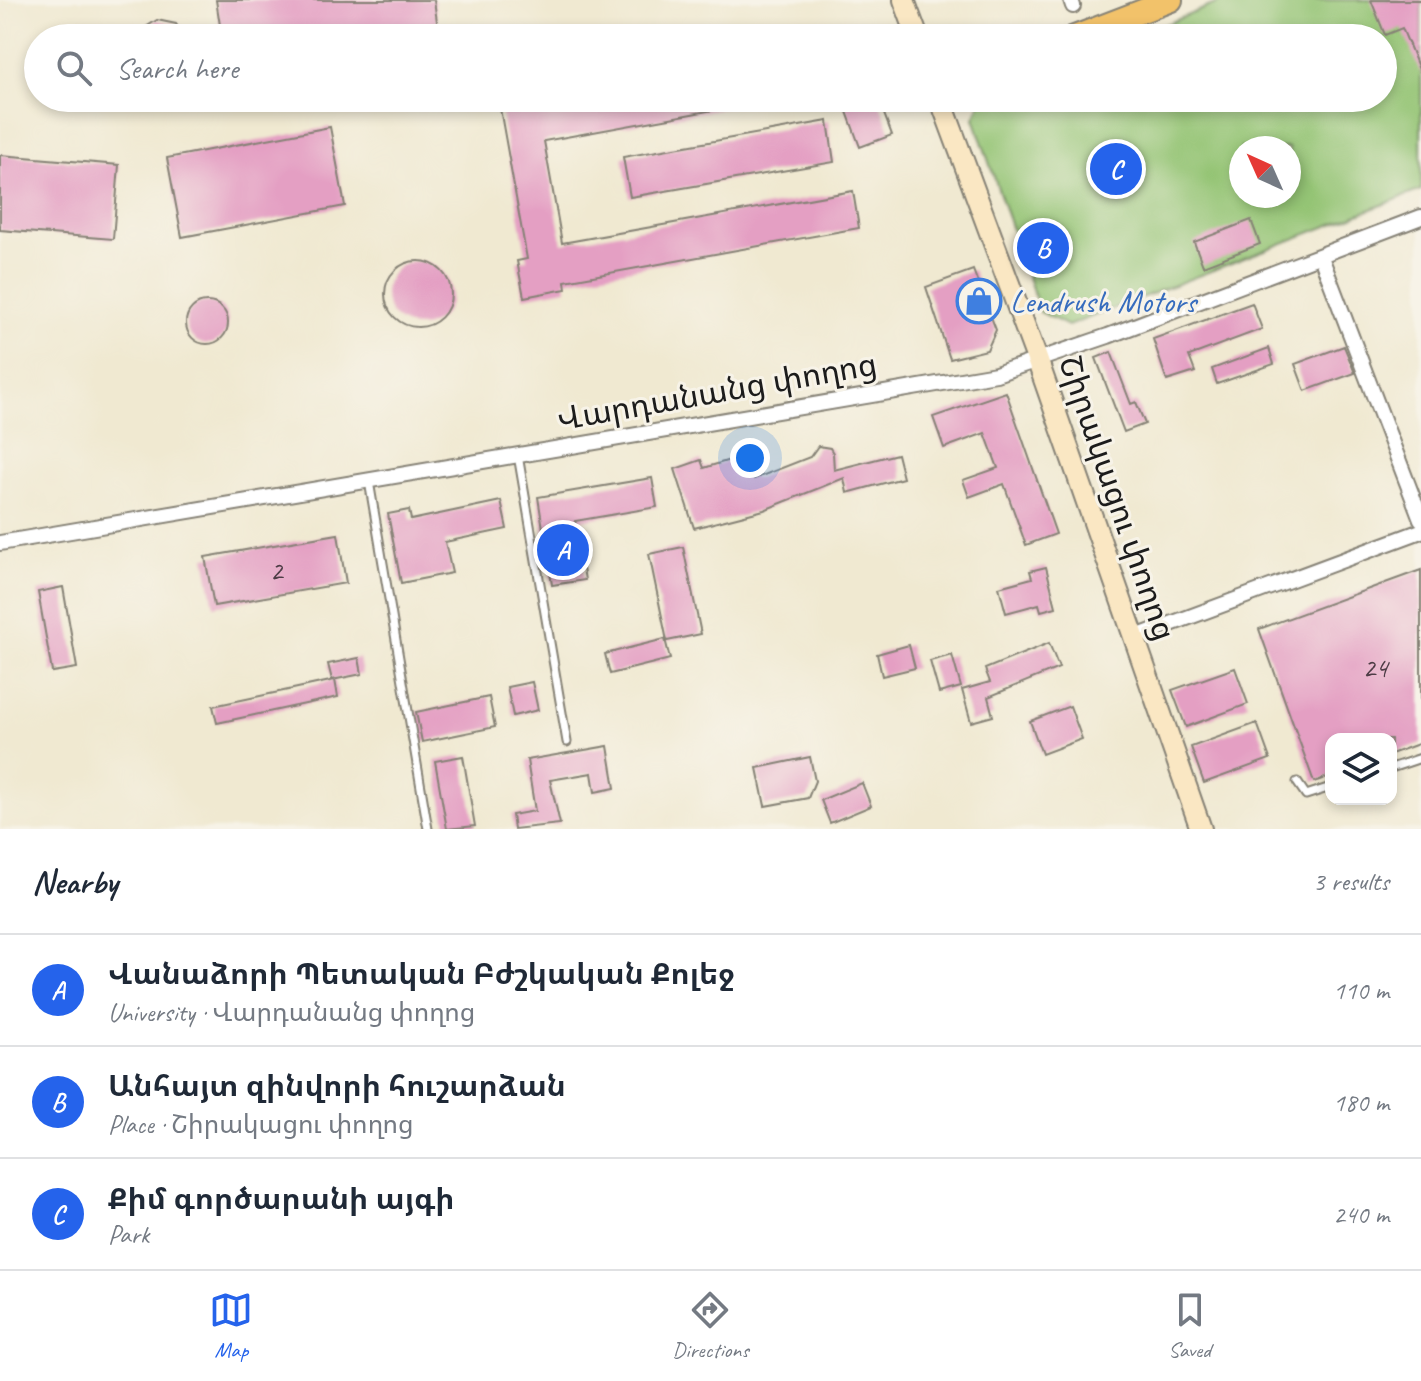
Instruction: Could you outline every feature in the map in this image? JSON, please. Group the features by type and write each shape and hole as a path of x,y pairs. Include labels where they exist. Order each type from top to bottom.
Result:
{"main road":[{"path":"1108,24 1171,0"}],"street":[{"path":"904,0 913,24"},
{"name":"Շիրակացու փողոց","path":"945,112 1037,359 1201,829"},
{"name":"Վարդանանց փողոց","path":"0,543 996,374 1321,257 1421,217"},
{"path":"1321,257 1421,519"},
{"path":"1133,638 1421,531"}],"lane":[{"path":"518,455 567,742"},
{"path":"369,481 428,829"},
{"path":"1397,766 1421,758"},
{"path":"1297,782 1306,795 1325,789"}],"green space":[{"path":"1225,0 1421,0 1421,190 1068,326 1040,312 974,118 977,112 1397,112 1397,24 1166,24"}],"building":[{"path":"216,0 434,0 437,24 220,24"},
{"path":"1371,0 1421,0 1421,74 1402,28 1397,30 1397,24 1381,24"},
{"path":"157,20 176,24 151,24"},
{"path":"501,112 703,112 544,141 562,243 853,191 859,228 565,281 566,289 524,297 517,261 527,259"},
{"path":"847,112 883,112 892,135 860,147"},
{"path":"828,121 834,162 630,197 623,157"},
{"path":"330,127 345,206 182,237 167,158"},
{"path":"0,155 119,165 113,239 0,230"},
{"path":"1251,220 1260,244 1203,266 1194,242"},
{"path":"418,261 431,264 441,271 448,281 451,294 448,307 441,317 431,324 418,327 405,324 395,317 388,307 385,294 388,281 395,271 405,264"},
{"path":"973,270 996,330 987,350 950,359 926,287"},
{"path":"207,302 222,308 228,323 222,338 207,344 192,338 186,323 192,308"},
{"path":"1252,303 1262,329 1189,356 1195,372 1167,381 1153,339"},
{"path":"1344,346 1355,373 1305,391 1295,364"},
{"path":"1269,348 1274,364 1217,384 1212,369"},
{"path":"1111,352 1131,404 1136,402 1145,424 1124,432 1096,358"},
{"path":"1006,392 1056,534 1026,545 1004,484 969,497 963,480 998,468 985,433 944,448 933,417"},
{"path":"818,446 830,448 834,470 897,454 903,478 847,493 844,478 764,510 694,528 675,469 701,460 704,468 746,455 754,479 810,457"},
{"path":"652,478 657,507 575,521 585,580 552,585 538,497"},
{"path":"501,501 507,529 445,542 452,573 401,583 388,514 409,510 411,520"},
{"path":"338,534 346,583 214,606 205,557"},
{"path":"683,547 701,634 667,641 649,554"},
{"path":"1046,567 1056,607 1041,611 1039,604 1006,613 999,587 1032,578 1030,571"},
{"path":"1421,570 1421,743 1397,752 1397,733 1325,733 1325,778 1314,782 1259,629"},
{"path":"63,587 77,668 52,672 38,592"},
{"path":"665,639 670,659 610,674 605,654"},
{"path":"1049,643 1059,668 988,697 993,716 971,722 962,690 990,682 985,669"},
{"path":"909,645 915,668 882,676 877,654"},
{"path":"952,655 961,687 939,693 930,661"},
{"path":"359,658 362,674 332,680 328,664"},
{"path":"1235,668 1248,704 1186,727 1172,690"},
{"path":"335,680 338,697 217,723 213,706"},
{"path":"532,682 538,710 513,716 507,687"},
{"path":"489,697 495,727 422,742 416,712"},
{"path":"1070,706 1082,739 1042,754 1030,721"},
{"path":"1257,723 1270,759 1204,783 1191,747"},
{"path":"608,746 615,788 595,792 592,773 550,780 560,824 514,829 512,815 535,811 527,760"},
{"path":"463,756 475,826 447,829 435,761"},
{"path":"810,757 815,781 808,798 765,806 757,768"},
{"path":"862,783 871,806 830,823 821,800"}],"place":[{"name":"Քիմ գործարանի այգի","path":"1116,169"},
{"name":"Անհայտ զինվորի հուշարձան","path":"1043,248"},
{"name":"Lendrush Motors","path":"979,301"},
{"name":"Վանաձորի Պետական Բժշկական Քոլեջ","path":"563,550"}]}
